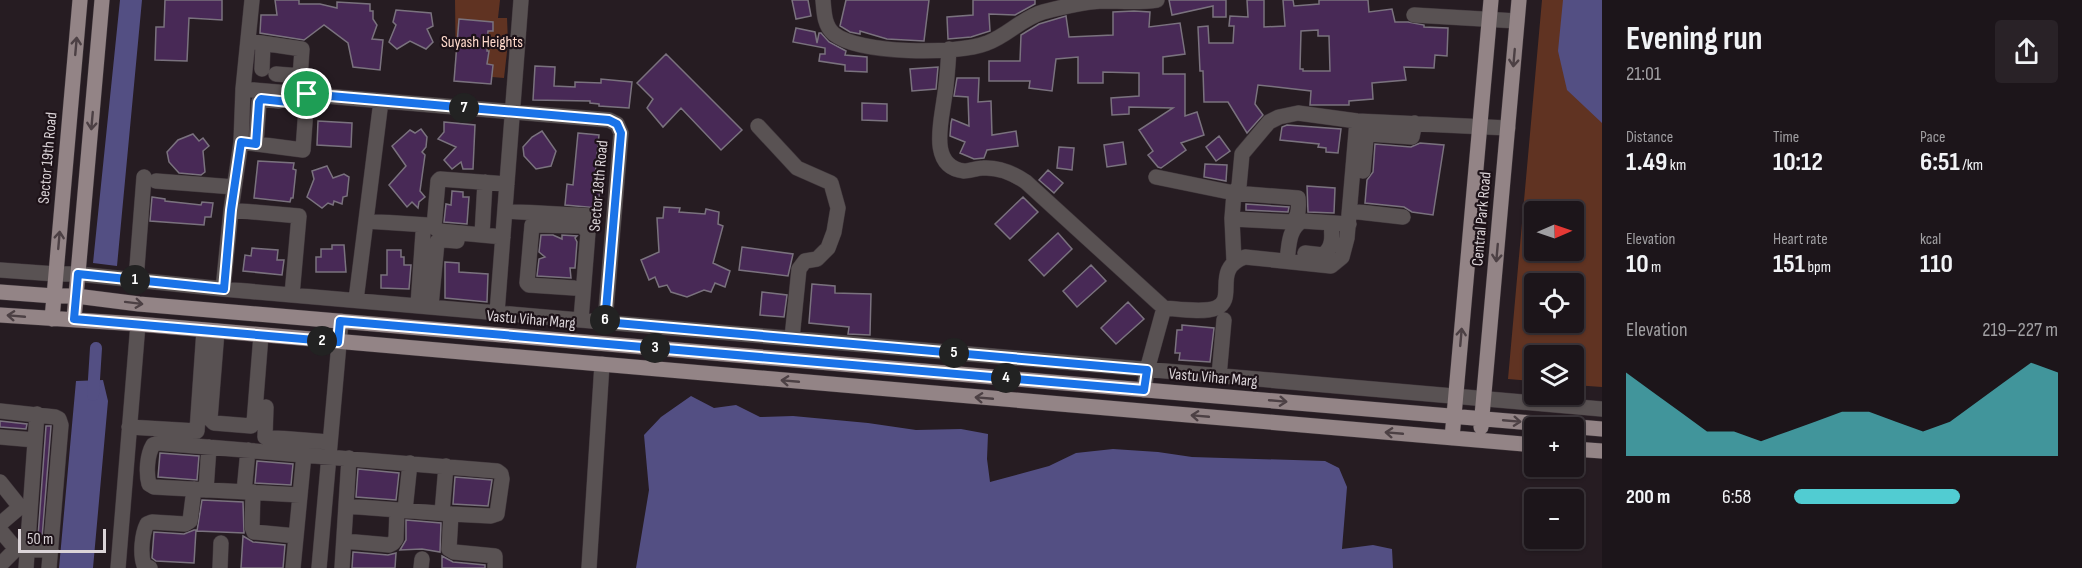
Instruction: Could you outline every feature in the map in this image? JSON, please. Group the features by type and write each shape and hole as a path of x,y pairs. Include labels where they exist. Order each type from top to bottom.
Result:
{"main road":[{"name":"Sector 19th Road","path":"52,320 80,0"},
{"path":"74,319 102,0"},
{"name":"Central Park Road","path":"1452,438 1491,0"},
{"name":"Central Park Road","path":"1480,441 1519,0"},
{"name":"Vastu Vihar Marg","path":"0,292 76,296 139,304 1602,429"},
{"path":"0,315 138,324 1524,444"},
{"path":"1584,449 1602,451"}],"street":[{"path":"252,0 256,43 269,71 301,76"},
{"path":"497,313 521,0"},
{"path":"823,0 825,22 833,33 851,42 909,51 986,44 1020,22 1041,13 1088,3 1157,0"},
{"path":"1414,15 1517,21"},
{"path":"249,143 303,150 302,49 256,43"},
{"path":"249,143 243,89 256,43"},
{"path":"949,49 939,134 943,158 953,167 965,171 983,168 999,169 1012,173 1026,182 1164,308 1210,309 1218,307 1224,300 1229,267 1234,261 1245,257 1323,255 1331,246 1331,223"},
{"name":"Sector 18th Road","path":"243,89 304,97 381,101 609,120 617,124 621,133 605,322"},
{"path":"224,289 234,187 249,143 259,102 261,99 304,97"},
{"path":"356,300 381,101"},
{"path":"1234,261 1232,219 1234,192 1239,186 1242,154 1269,122 1298,113 1357,120 1508,128"},
{"path":"1352,216 1357,120"},
{"path":"1288,256 1331,266 1342,257 1367,136 1371,134 1412,137 1415,123"},
{"path":"758,126 796,168 831,183 838,208 834,232 828,248 817,259 805,261 800,269 792,338"},
{"path":"1156,177 1234,192 1298,198 1299,205 1295,220 1292,222 1232,219"},
{"path":"136,280 150,179 234,187"},
{"path":"502,241 482,235 439,231 434,227 438,181 440,179 507,184"},
{"path":"482,235 485,183"},
{"path":"231,210 299,216 292,295"},
{"path":"505,211 593,216"},
{"path":"1288,256 1291,235 1296,225 1302,221 1331,223 1352,216 1403,217"},
{"path":"574,288 527,283 532,225 582,226 587,229 581,320"},
{"path":"365,226 421,230 424,305"},
{"path":"424,305 437,242 444,240 502,241"},
{"path":"0,270 78,274 224,289 1602,409"},
{"path":"1144,390 1147,370 1164,308"},
{"path":"319,568 340,321"},
{"path":"1219,376 1224,321"},
{"path":"118,568 138,324"},
{"path":"129,427 197,430 210,331"},
{"path":"210,331 210,419 214,423 251,426 254,423 266,336"},
{"path":"266,336 265,437 329,449 349,458 497,471 501,474 502,479 497,514 491,516 346,506"},
{"path":"589,568 602,364"},
{"path":"0,411 55,417 59,419 61,425 50,568"},
{"path":"26,568 22,549 37,414"},
{"path":"0,437 35,440"},
{"path":"300,495 154,487 149,484 147,478 149,451 153,445 158,443 304,454 329,449"},
{"path":"150,568 144,565 142,559 147,524 152,522 185,524 190,521 200,490 209,447"},
{"path":"248,450 249,492 254,532 296,536"},
{"path":"293,568 304,454"},
{"path":"342,568 349,458"},
{"path":"344,541 389,545 393,543 396,539 410,463"},
{"path":"446,466 449,549 454,552 492,555 496,559 495,568"},
{"path":"0,482 25,508"},
{"path":"0,524 25,508"},
{"path":"0,530 22,549"},
{"path":"220,568 221,543"},
{"path":"0,565 22,549 51,550"}],"green space":[{"name":"Suyash Heights","path":"455,0 500,0 498,18 507,18 508,43 504,78 456,74"},
{"path":"1542,0 1602,0 1602,387 1584,386 1584,345 1524,345 1524,380 1508,379"}],"shaded area":[{"path":"120,0 142,0 117,266 93,263"},
{"path":"1563,0 1602,0 1602,123 1567,90 1558,51"},
{"path":"103,380 108,401 93,568 59,568 76,381"},
{"path":"691,396 714,408 736,405 760,417 793,416 916,430 961,429 988,434 987,459 990,482 1049,466 1076,453 1113,449 1192,457 1325,461 1339,468 1347,487 1342,549 1373,545 1392,549 1393,568 636,568 649,490 644,435 661,417"}],"building":[{"path":"165,0 222,0 222,20 189,18 187,61 155,60 156,27 164,27"},
{"path":"275,0 299,0 299,4 320,4 337,8 337,2 370,4 370,11 373,11 373,19 377,25 372,39 383,40 380,70 353,67 348,43 324,25 304,40 260,33 261,15 277,15"},
{"path":"792,0 808,0 811,16 796,19"},
{"path":"846,0 929,0 924,41 887,39 860,31 860,34 850,32 840,26"},
{"path":"973,0 1035,0 1035,4 1015,15 989,14 990,31 971,37 948,39 947,17 973,15"},
{"path":"1169,0 1226,0 1226,17 1213,17 1213,6 1172,15"},
{"path":"1247,0 1264,0 1264,27 1285,26 1283,0 1293,0 1294,6 1319,4 1319,0 1368,0 1369,12 1392,9 1395,22 1448,28 1447,56 1435,55 1434,68 1404,67 1406,80 1372,83 1373,99 1349,101 1349,105 1310,105 1311,91 1258,85 1255,104 1263,115 1247,133 1228,102 1204,102 1198,27 1208,26 1209,43 1233,43 1234,26 1229,26 1230,16 1248,17","holes":["1318,30 1318,36 1329,36 1330,71 1303,71 1300,69 1301,31"]},
{"path":"396,10 431,13 433,26 427,29 433,42 426,49 410,41 397,49 389,42 396,25 393,22"},
{"path":"1113,12 1150,12 1149,27 1180,23 1185,54 1163,57 1163,74 1185,74 1185,116 1197,112 1204,135 1181,143 1186,150 1161,168 1148,155 1153,151 1139,130 1173,108 1129,107 1129,114 1112,115 1111,98 1139,96 1139,73 1103,72 1103,83 1078,83 1078,57 1056,59 1052,91 1029,88 1030,81 989,81 989,61 1020,61 1021,35 1039,24 1066,16 1069,37 1113,35"},
{"name":"Suyash Heights","path":"459,19 493,22 493,31 488,31 487,51 489,51 487,64 493,65 491,84 454,81"},
{"path":"796,28 815,32 817,43 819,33 821,33 829,42 846,51 845,55 867,57 867,72 845,71 845,65 819,61 820,54 825,54 825,48 793,42"},
{"path":"666,54 742,130 721,150 681,108 663,127 647,108 653,99 637,83"},
{"path":"535,66 555,67 554,86 575,87 575,82 601,83 601,79 632,82 629,108 599,106 590,101 533,100"},
{"path":"938,67 936,89 912,91 910,69"},
{"path":"957,78 979,78 978,102 991,101 992,135 1016,131 1018,146 987,150 984,158 974,159 960,153 965,142 950,136 951,123 952,119 969,126 968,97 954,96"},
{"path":"862,103 887,104 887,121 862,120"},
{"path":"318,121 352,123 351,147 317,145"},
{"path":"444,122 475,125 473,169 463,169 461,162 452,169 444,160 456,147 438,139 444,132"},
{"path":"1287,125 1341,129 1338,153 1326,152 1326,148 1318,147 1319,144 1280,140 1282,127"},
{"path":"421,129 427,137 426,147 422,152 425,155 420,191 425,197 419,202 418,208 412,202 407,207 389,185 406,166 392,146 410,130 415,133"},
{"path":"542,131 556,151 551,166 536,169 524,156 523,147 532,137"},
{"path":"578,133 599,135 594,187 600,188 598,208 565,205 567,184 573,185"},
{"path":"193,134 199,141 203,138 209,146 203,151 205,172 201,175 179,173 169,162 167,152 178,140"},
{"path":"1219,136 1230,151 1216,161 1206,147"},
{"path":"1123,142 1126,164 1107,167 1104,145"},
{"path":"1420,143 1444,145 1433,215 1412,212 1404,207 1365,203 1367,180 1373,172 1375,144 1411,147"},
{"path":"1059,147 1074,148 1072,170 1057,168"},
{"path":"258,161 294,163 293,169 296,170 293,198 290,202 254,198"},
{"path":"1205,164 1227,165 1226,181 1204,177"},
{"path":"327,166 333,178 344,174 349,177 347,196 343,197 342,204 334,201 333,205 328,203 322,208 307,197 314,179 312,171"},
{"path":"1048,170 1063,183 1054,193 1039,180"},
{"path":"1307,186 1335,188 1334,213 1308,212"},
{"path":"452,191 463,192 463,197 469,197 467,224 444,222 446,204 451,205"},
{"path":"152,197 165,199 165,201 201,205 202,202 213,203 211,217 205,217 204,225 150,221"},
{"path":"1023,197 1038,212 1010,239 995,224"},
{"path":"1246,204 1289,207 1288,212 1246,210"},
{"path":"664,207 680,208 679,212 705,214 706,209 719,212 718,224 723,226 713,263 730,271 725,287 715,283 711,292 704,290 687,297 671,292 667,285 659,287 655,277 649,280 641,260 659,252 657,218 663,218"},
{"path":"1058,233 1072,249 1044,276 1029,260"},
{"path":"541,235 553,235 562,239 562,235 577,236 575,238 577,242 575,268 570,268 571,278 537,276 539,259 545,257 539,252"},
{"path":"332,245 344,245 346,272 316,272 316,257 321,257 321,249 332,249"},
{"path":"742,247 793,254 788,276 739,270"},
{"path":"252,248 278,250 277,260 284,260 282,275 243,271 245,255 251,256"},
{"path":"387,250 401,250 404,265 411,265 409,289 381,288 381,275 387,275"},
{"path":"445,262 459,263 459,272 488,274 487,302 445,298"},
{"path":"1091,265 1106,281 1077,307 1063,291"},
{"path":"812,284 835,286 835,293 871,294 870,335 848,334 849,327 809,323"},
{"path":"762,292 787,295 784,317 760,315"},
{"path":"1128,302 1144,319 1116,344 1101,328"},
{"path":"1182,325 1214,328 1210,362 1179,360 1180,353 1175,353 1177,330 1182,330"},
{"path":"0,421 27,424 26,429 0,427"},
{"path":"46,426 51,426 42,538 38,537"},
{"path":"160,453 199,456 197,480 158,477"},
{"path":"257,461 293,464 291,485 255,483"},
{"path":"358,469 399,473 396,500 356,497"},
{"path":"455,477 492,480 488,506 453,504"},
{"path":"202,500 243,502 244,533 197,531"},
{"path":"406,520 441,523 440,552 422,549 400,550 406,540"},
{"path":"196,530 194,563 156,561 152,558 154,532 184,534"},
{"path":"243,536 253,542 285,545 283,568 241,568"},
{"path":"353,552 388,555 396,553 395,568 352,568"},
{"path":"442,556 453,562 485,565 485,568 442,568"}],"waterway":[{"path":"93,395 96,348"}],"route":[{"path":"307,94 609,120 617,124 621,133 605,322 1147,370 1144,390 340,321 338,342 74,319 78,274 224,289 231,210 241,142 256,144 261,99 307,104 307,94"}]}
